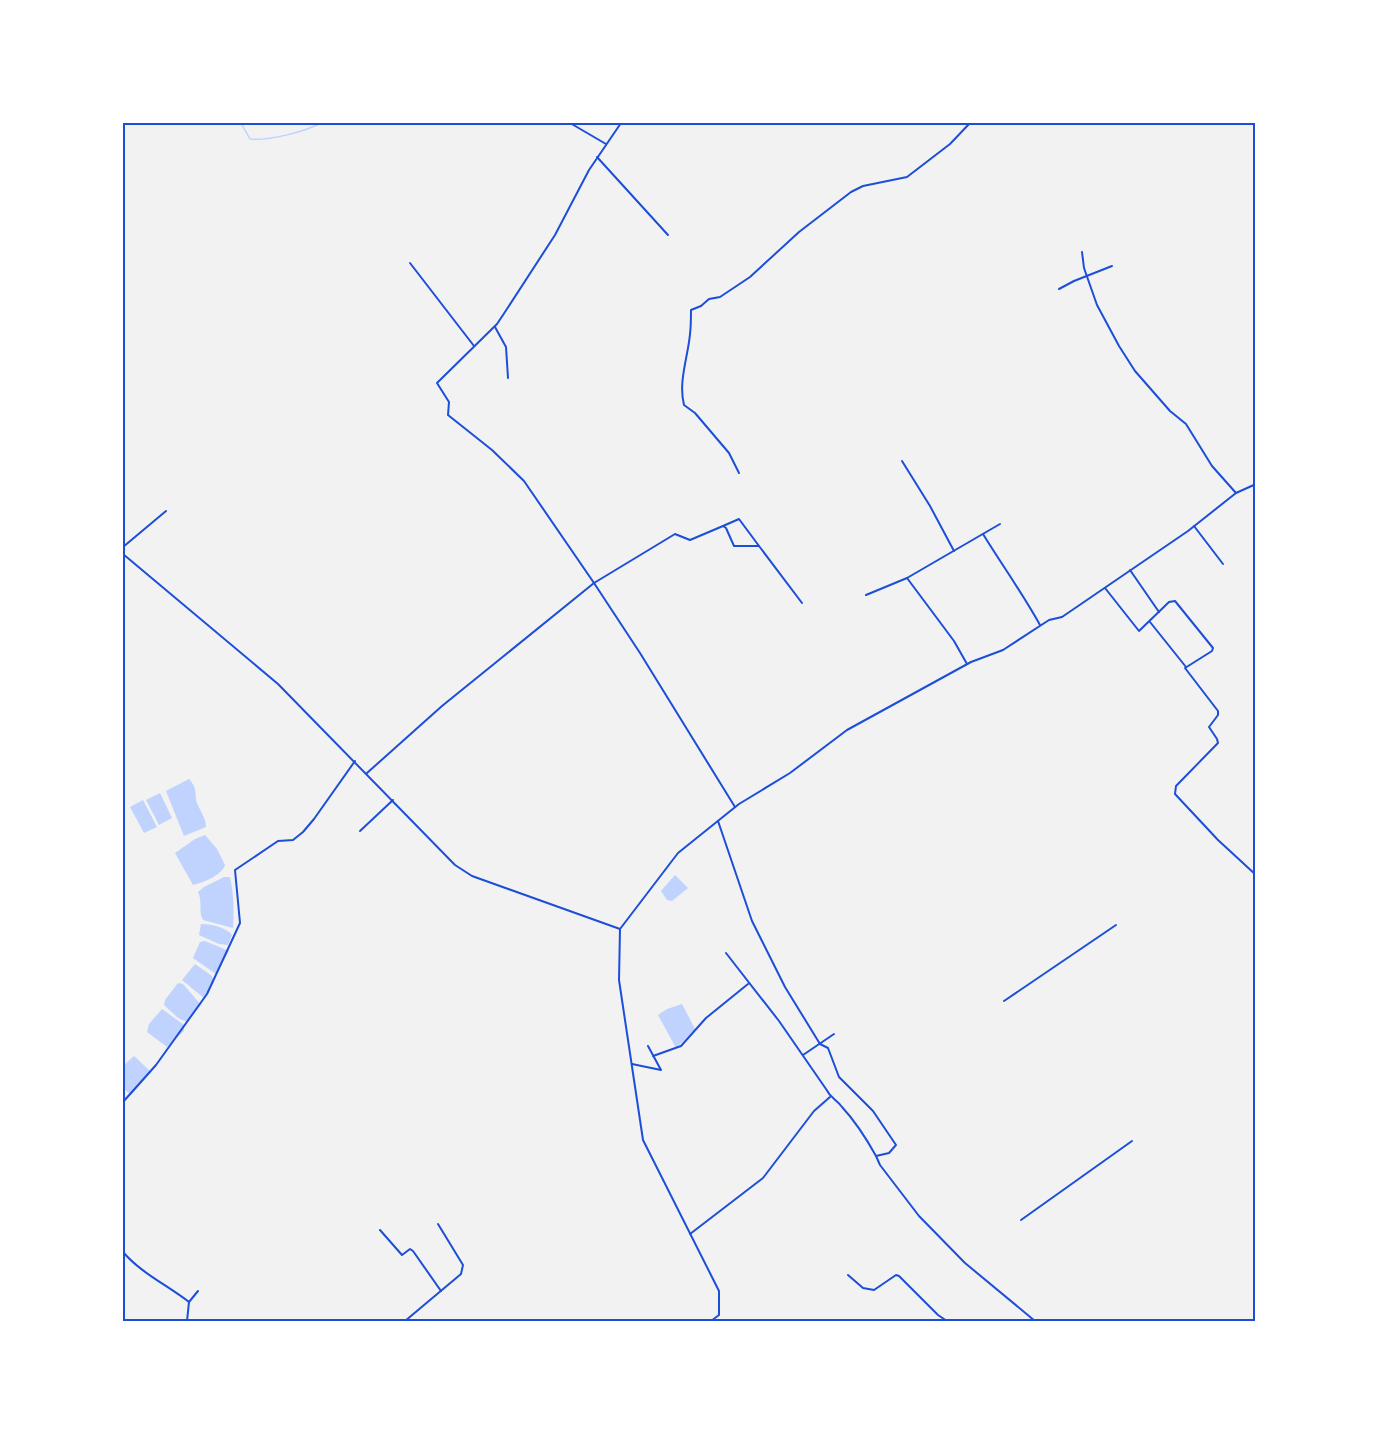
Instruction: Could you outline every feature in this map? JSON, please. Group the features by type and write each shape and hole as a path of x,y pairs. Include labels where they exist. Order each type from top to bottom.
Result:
{"street":[{"path":"570,123 606,144"},
{"path":"621,123 579,186 555,235 495,326 437,383 449,402 448,415 492,450 524,481 640,653 735,807"},
{"path":"739,473 729,453 694,412 684,405 682,397 691,332 691,310 701,306 709,299 720,297 750,277 799,232 851,192 863,186 907,177 950,144 970,123"},
{"path":"597,157 668,236"},
{"path":"1082,252 1097,305 1119,346 1135,371 1170,411 1186,424 1212,466 1236,493"},
{"path":"410,263 474,346"},
{"path":"1059,290 1112,266"},
{"path":"495,326 506,347 508,378"},
{"path":"902,461 954,551"},
{"path":"711,1321 719,1315 719,1291 643,1140 619,980 620,929 678,853 735,807 790,773 847,730 967,664 1002,650 1049,620 1062,617 1194,526 1236,493 1256,485"},
{"path":"123,547 166,511"},
{"path":"367,774 442,706 594,583 675,534 690,540 739,519 802,603"},
{"path":"866,595 907,578 1000,524"},
{"path":"723,526 734,546 759,546"},
{"path":"1194,526 1223,564"},
{"path":"983,534 1025,598 1040,626"},
{"path":"123,555 278,684 455,865 472,876 620,929"},
{"path":"1130,570 1159,612"},
{"path":"907,578 954,641 967,664"},
{"path":"1105,588 1139,631 1169,602 1175,601 1213,648 1212,651 1186,667"},
{"path":"1150,621 1218,711 1218,715 1209,727 1218,741 1176,786 1175,794 1218,840 1256,875"},
{"path":"123,1102 156,1065 207,994 240,923 235,870 278,842 293,840 303,832 355,761"},
{"path":"360,831 393,800"},
{"path":"718,821 752,921 785,987 820,1044 828,1048 839,1077 873,1112 896,1146 889,1154 876,1156"},
{"path":"1004,1000 1116,925"},
{"path":"726,953 779,1021 830,1097 840,1103 862,1131 880,1165 919,1216 965,1263 1035,1321"},
{"path":"653,1056 681,1046 705,1018 748,984"},
{"path":"803,1055 834,1034"},
{"path":"632,1064 661,1070 648,1046"},
{"path":"690,1234 763,1178 814,1111 830,1097"},
{"path":"1021,1220 1132,1141"},
{"path":"405,1321 461,1274 463,1265 438,1224"},
{"path":"380,1230 402,1255 410,1249 441,1291"},
{"path":"123,1252 134,1266 189,1302"},
{"path":"848,1275 863,1288 874,1290 896,1275 899,1276 947,1321"},
{"path":"187,1321 189,1302 198,1291"}],"water":[{"path":"189,779 195,788 197,803 206,827 184,836 166,791"},
{"path":"160,793 172,818 159,825 146,800"},
{"path":"143,800 157,827 144,833 130,807"},
{"path":"205,835 217,849 225,865 216,875 193,885 175,853"},
{"path":"675,875 688,888 672,901 667,900 661,891"},
{"path":"224,877 230,877 233,928 203,920 201,913 198,892"},
{"path":"201,924 218,926 229,932 232,935 228,945 219,944 199,935"},
{"path":"205,941 229,951 216,974 193,958 200,942"},
{"path":"195,964 212,976 214,982 204,998 182,980"},
{"path":"178,983 183,984 201,1005 187,1022 178,1018 164,1005 165,1000"},
{"path":"682,1004 695,1029 676,1048 658,1015"},
{"path":"162,1009 184,1025 184,1031 167,1047 147,1032 149,1024"},
{"path":"134,1056 151,1072 131,1095 123,1088 123,1066"}],"waterway":[{"path":"198,123 216,123"},
{"path":"241,123 250,139 267,139 286,135 321,123"}]}
